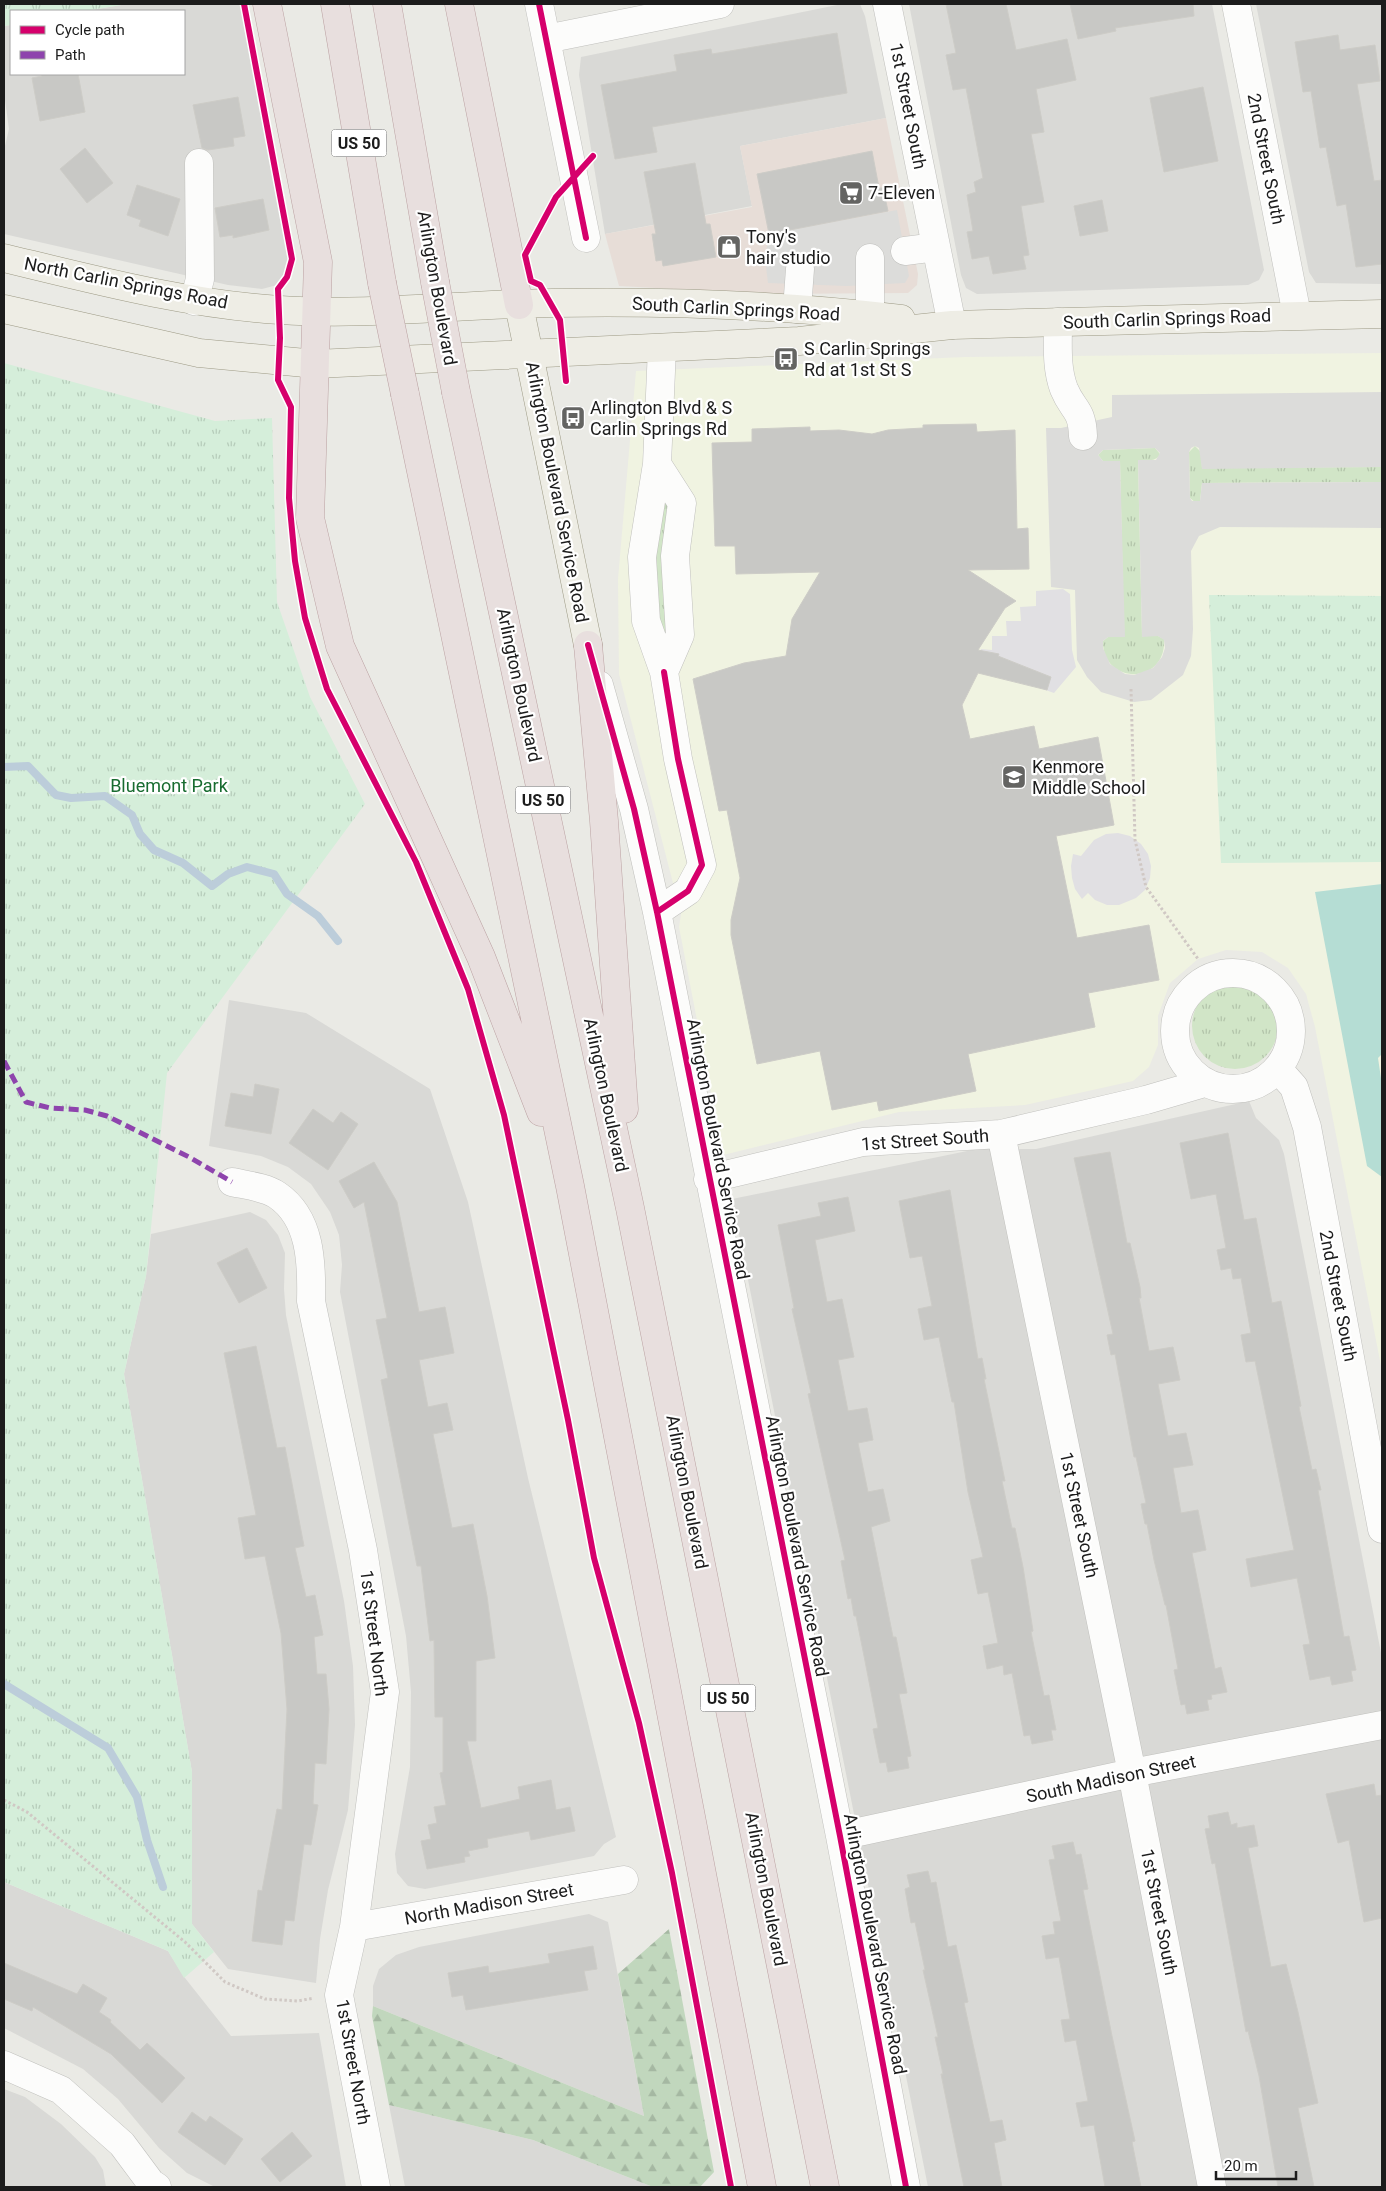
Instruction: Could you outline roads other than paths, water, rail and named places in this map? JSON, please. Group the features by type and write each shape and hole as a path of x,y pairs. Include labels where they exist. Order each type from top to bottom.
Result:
{"highway":[{"path":"267,4 318,262 318,312 310,518 340,646 481,957 570,1186"},
{"name":"US 50","path":"335,4 382,283 570,1186 762,2187"},
{"name":"Arlington Boulevard","path":"387,4 456,392 630,1208 824,2187"},
{"path":"459,4 518,305"},
{"path":"588,645 604,821 630,1208"}],"main road":[{"name":"North Carlin Springs Road","path":"4,258 194,301 318,312 518,305"},
{"name":"South Carlin Springs Road","path":"518,305 560,303 796,309 870,315 952,325"},
{"name":"Arlington Boulevard Service Road","path":"518,305 588,645"},
{"path":"662,348 723,306"},
{"path":"4,309 199,353 316,364 528,354"},
{"name":"South Carlin Springs Road","path":"528,354 799,341 952,325 1382,314"}],"street":[{"path":"539,4 586,238"},
{"path":"546,39 720,4"},
{"name":"1st Street South","path":"887,4 952,325"},
{"name":"2nd Street South","path":"1236,4 1297,315"},
{"path":"194,301 200,279 199,162"},
{"path":"905,251 936,248"},
{"path":"870,258 870,315"},
{"path":"796,309 800,269"},
{"path":"1058,322 1058,363 1065,390 1082,418 1083,436"},
{"path":"656,912 688,891 702,865 678,759 664,672 680,635 675,556 682,503 657,464 662,348"},
{"name":"Arlington Boulevard Service Road","path":"588,645 634,810 656,912 840,1836 906,2187"},
{"path":"1229,972 1243,973 1262,980 1272,987 1285,1003 1292,1028 1285,1060 1278,1069 1272,1076 1255,1086 1235,1090 1223,1090 1204,1083 1188,1068 1177,1048 1175,1028 1180,1006 1192,989 1209,978 1229,972"},
{"name":"2nd Street South","path":"1278,1069 1294,1087 1307,1128 1382,1530"},
{"path":"1001,1134 1146,1100 1204,1083"},
{"name":"1st Street South","path":"708,1179 863,1142 1001,1134 1132,1773 1212,2187"},
{"name":"1st Street North","path":"232,1182 276,1194 298,1214 312,1260 311,1301 363,1550 385,1692 354,1927 339,1995 376,2187"},
{"name":"South Madison Street","path":"840,1836 1132,1773 1382,1725"},
{"name":"North Madison Street","path":"354,1927 624,1880"},
{"path":"4,2064 60,2090 122,2144 152,2186"}],"waterway":[{"path":"4,767 28,766 56,795 71,798 105,796 132,815 140,834 154,850 183,863 212,886 228,874 247,867 274,874 287,894 318,916 338,941"},
{"path":"4,1684 108,1748 137,1797 147,1840 163,1887"}],"place":[{"name":"7-Eleven","path":"851,193"},
{"name":"Tony's hair studio","path":"729,247"},
{"name":"S Carlin Springs Rd at 1st St S","path":"786,359"},
{"name":"Arlington Blvd & S Carlin Springs Rd","path":"573,418"},
{"name":"Kenmore Middle School","path":"1014,777"}],"park label":[{"name":"Bluemont Park","path":"169,786"}]}
